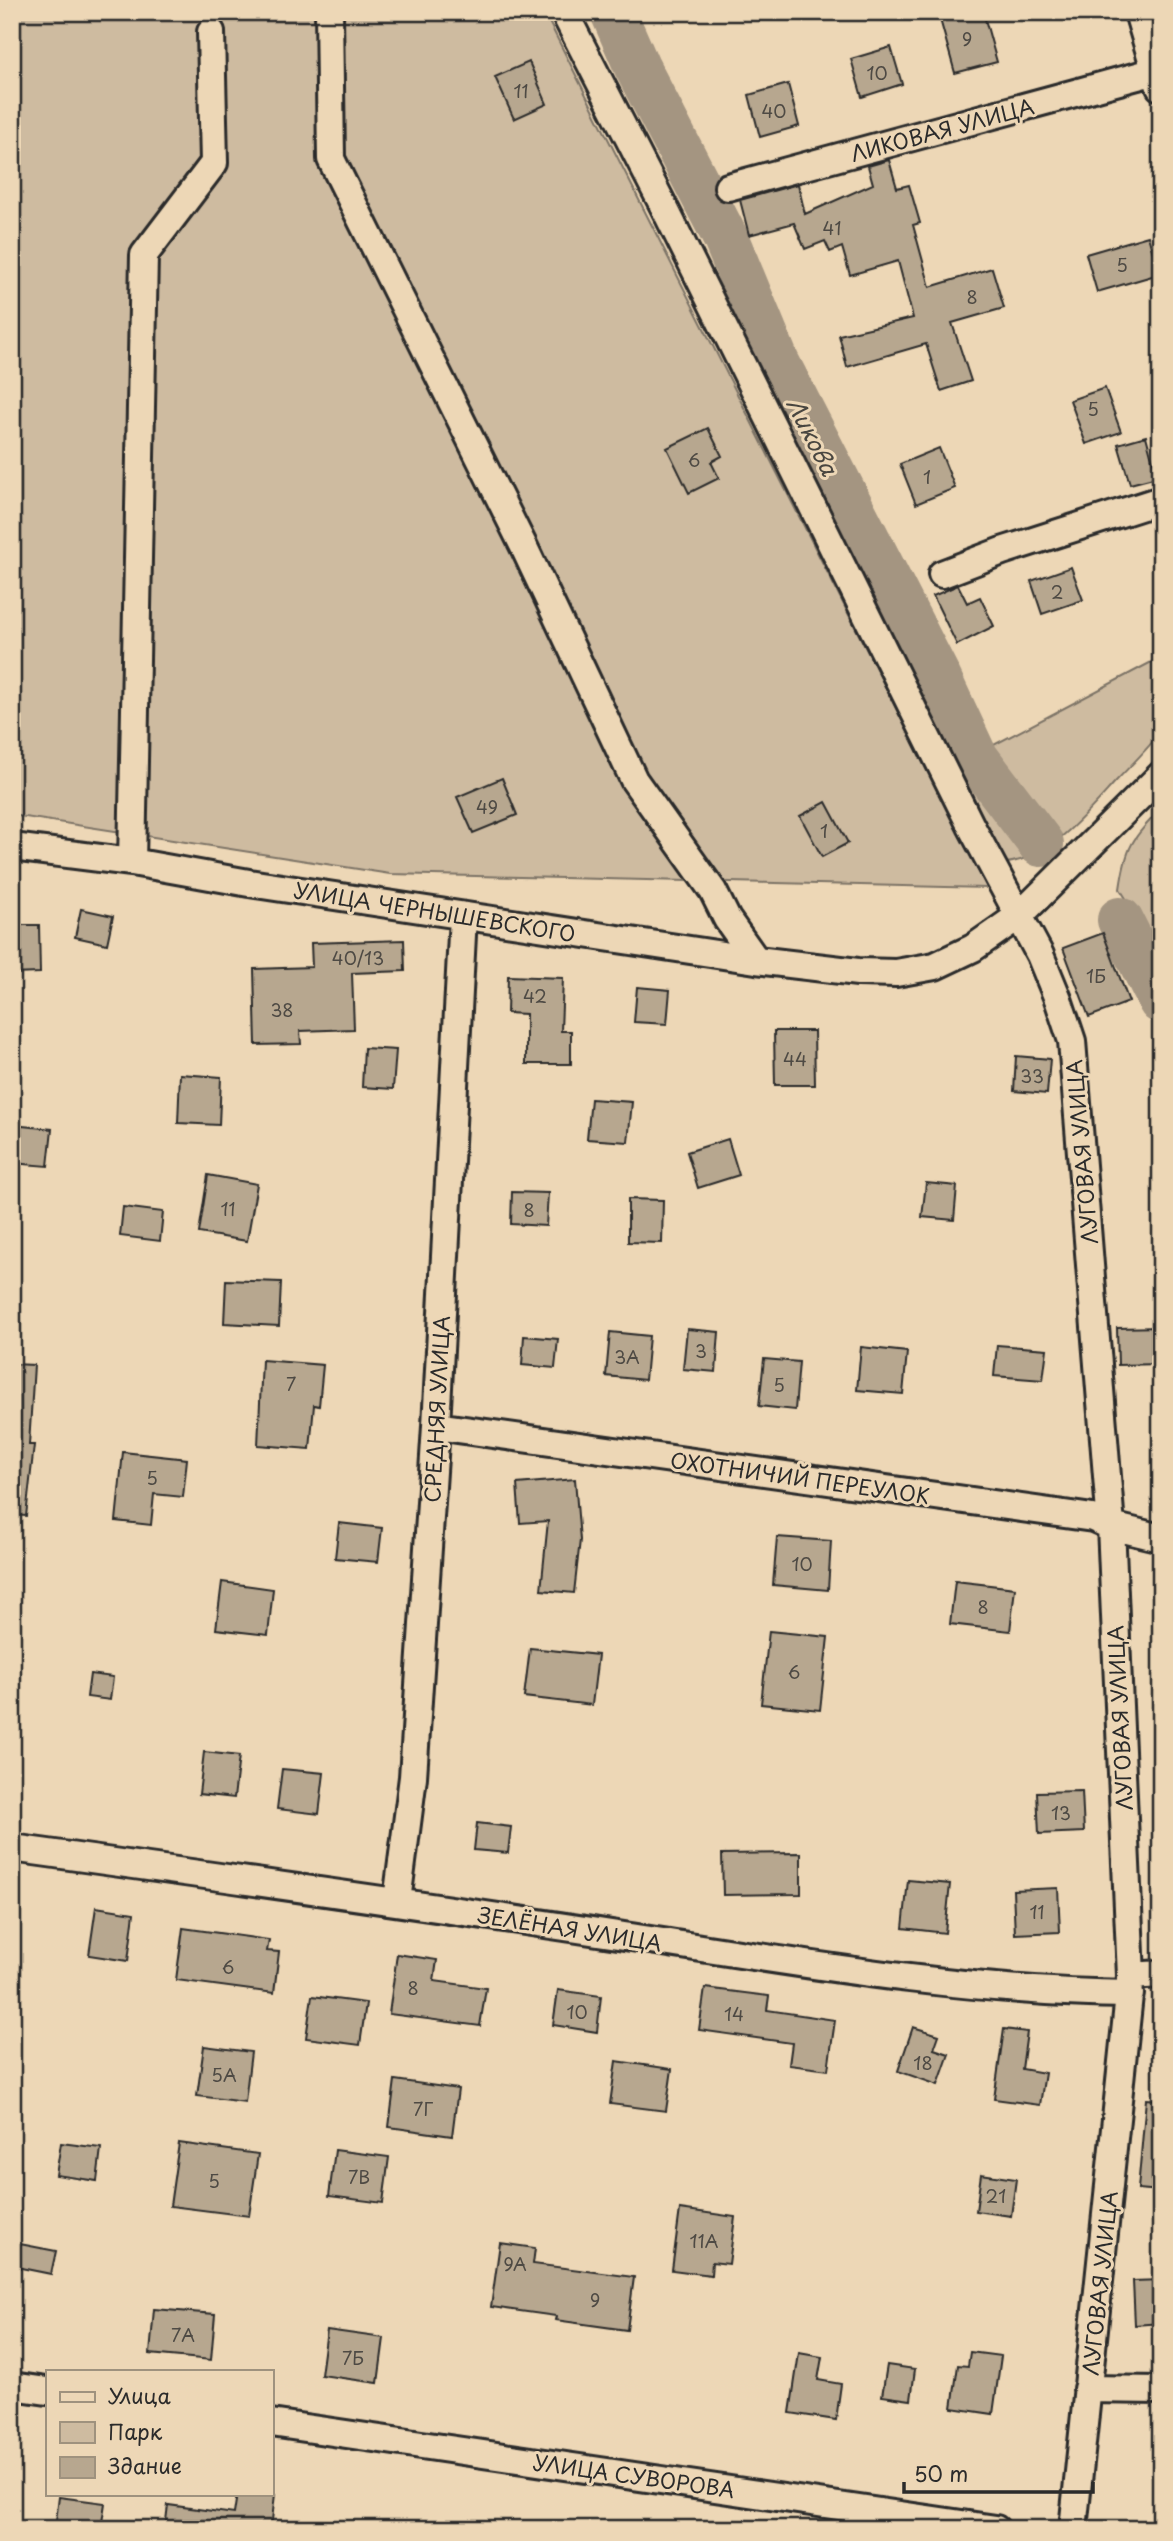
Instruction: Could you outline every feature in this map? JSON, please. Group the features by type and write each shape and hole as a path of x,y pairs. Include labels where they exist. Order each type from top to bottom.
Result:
{"street":[{"path":"330,12 331,159 523,545 634,780 713,891 727,919 755,960"},
{"name":"ЛУГОВАЯ УЛИЦА","path":"564,12 971,826 1020,915 1058,999 1072,1041 1111,1526 1130,1985 1073,2529"},
{"path":"1138,12 1158,80"},
{"path":"132,862 144,255 214,163 211,32"},
{"name":"ЛИКОВАЯ УЛИЦА","path":"728,187 1158,80"},
{"path":"942,574 1002,551 1161,500"},
{"name":"УЛИЦА ЧЕРНЫШЕВСКОГО","path":"12,847 132,862 249,883 755,960 858,972 896,973 935,966 973,948 1020,915 1161,775"},
{"name":"СРЕДНЯЯ УЛИЦА","path":"397,1902 413,1777 436,1426 463,916"},
{"name":"ОХОТНИЧИЙ ПЕРЕУЛОК","path":"436,1426 1093,1518 1111,1526 1161,1538"},
{"name":"ЗЕЛЁНАЯ УЛИЦА","path":"12,1847 894,1977 1090,1993 1130,1985 1161,1974"},
{"path":"12,2386 46,2391"},
{"path":"1087,2389 1161,2390"},
{"name":"УЛИЦА СУВОРОВА","path":"273,2423 996,2529"}],"green space":[{"path":"12,12 544,12 987,888 390,874 12,815"},
{"path":"923,635 932,642 975,729 990,747 1161,657 1161,731 1065,834 1035,854 1000,864 987,838 977,804 914,674 912,657 915,640"},
{"path":"1161,809 1161,956 1138,938 1134,911 1120,889 1132,844"}],"building":[{"path":"938,12 983,12 997,62 955,73"},
{"path":"891,47 902,84 862,97 851,59"},
{"path":"529,62 547,104 514,119 495,77"},
{"path":"788,84 799,126 760,137 749,95"},
{"path":"889,160 897,188 909,185 920,223 913,225 930,287 992,268 1004,308 952,323 971,381 941,391 926,344 847,367 839,335 913,318 898,261 850,275 842,247 830,252 825,241 805,249 794,223 749,235 740,200 798,184 805,214 873,184 868,166"},
{"path":"1148,236 1159,274 1097,292 1086,254"},
{"path":"1105,388 1121,432 1086,444 1070,400"},
{"path":"708,428 722,456 711,462 719,478 689,493 667,448"},
{"path":"1146,436 1157,477 1130,484 1118,444"},
{"path":"939,448 955,488 916,504 900,464"},
{"path":"1071,567 1083,600 1042,614 1031,581"},
{"path":"958,585 967,603 980,597 994,626 957,645 933,596"},
{"path":"502,778 517,815 473,833 457,797"},
{"path":"826,802 848,843 822,857 800,816"},
{"path":"81,909 113,916 107,944 75,937"},
{"path":"12,925 39,925 40,973 12,974"},
{"path":"1103,933 1129,1002 1089,1017 1063,948"},
{"path":"404,940 405,971 352,973 354,1029 300,1031 301,1044 256,1045 254,969 312,967 311,943"},
{"path":"508,976 563,978 561,1031 571,1031 571,1064 526,1064 526,1014 507,1013"},
{"path":"637,987 670,990 667,1024 634,1022"},
{"path":"774,1031 814,1031 815,1085 775,1085"},
{"path":"364,1048 396,1050 393,1089 362,1087"},
{"path":"1016,1056 1050,1059 1047,1094 1014,1091"},
{"path":"180,1074 221,1077 219,1125 178,1123"},
{"path":"591,1099 632,1102 628,1142 587,1139"},
{"path":"12,1125 52,1129 48,1166 12,1163"},
{"path":"728,1139 739,1175 698,1188 687,1152"},
{"path":"208,1175 257,1184 247,1241 199,1233"},
{"path":"926,1183 957,1186 954,1220 922,1217"},
{"path":"512,1192 548,1193 546,1226 511,1224"},
{"path":"628,1199 663,1200 662,1243 628,1242"},
{"path":"123,1207 163,1212 160,1241 120,1236"},
{"path":"226,1280 281,1282 279,1326 224,1323"},
{"path":"1161,1327 1161,1364 1118,1365 1117,1328"},
{"path":"687,1329 719,1332 716,1372 683,1369"},
{"path":"610,1332 649,1336 645,1380 606,1376"},
{"path":"524,1336 558,1339 555,1368 522,1365"},
{"path":"997,1345 1047,1349 1043,1380 994,1376"},
{"path":"861,1347 907,1352 903,1394 857,1390"},
{"path":"764,1359 799,1362 795,1410 759,1406"},
{"path":"262,1360 323,1365 319,1406 314,1405 310,1449 258,1445"},
{"path":"12,1364 34,1365 29,1445 34,1445 26,1516 12,1515"},
{"path":"123,1452 187,1459 183,1497 154,1494 151,1525 116,1521"},
{"path":"575,1479 580,1540 574,1593 541,1590 548,1521 520,1523 517,1484"},
{"path":"339,1523 382,1528 378,1562 335,1558"},
{"path":"777,1537 831,1541 828,1590 773,1585"},
{"path":"955,1581 1015,1588 1010,1631 950,1624"},
{"path":"222,1582 273,1589 268,1635 216,1629"},
{"path":"769,1631 828,1637 820,1710 761,1704"},
{"path":"530,1648 598,1655 592,1705 524,1697"},
{"path":"90,1674 113,1677 110,1700 87,1697"},
{"path":"204,1752 239,1756 234,1798 199,1794"},
{"path":"282,1769 324,1773 319,1814 277,1809"},
{"path":"1082,1791 1084,1832 1039,1834 1037,1792"},
{"path":"477,1823 511,1827 508,1853 474,1850"},
{"path":"801,1853 801,1894 723,1895 722,1854"},
{"path":"908,1880 950,1884 945,1933 903,1928"},
{"path":"1058,1888 1060,1932 1015,1934 1013,1890"},
{"path":"96,1907 134,1913 128,1961 89,1955"},
{"path":"183,1928 269,1940 267,1951 279,1952 274,1993 176,1980"},
{"path":"397,1954 437,1960 434,1981 486,1988 480,2026 389,2014"},
{"path":"705,1988 769,1996 767,2010 835,2020 828,2070 789,2065 792,2043 699,2030"},
{"path":"558,1990 601,1996 597,2032 553,2025"},
{"path":"312,1996 366,2003 360,2045 306,2038"},
{"path":"913,2027 939,2035 934,2049 949,2054 938,2085 898,2071"},
{"path":"1004,2029 1027,2032 1022,2069 1045,2073 1040,2105 994,2099"},
{"path":"204,2046 251,2052 245,2102 197,2096"},
{"path":"616,2061 672,2069 666,2111 610,2104"},
{"path":"395,2080 458,2089 452,2136 389,2127"},
{"path":"1146,2099 1161,2100 1161,2191 1138,2189"},
{"path":"61,2143 101,2148 97,2181 56,2175"},
{"path":"179,2143 258,2154 249,2216 170,2206"},
{"path":"335,2150 389,2157 383,2203 329,2196"},
{"path":"981,2174 1016,2179 1011,2216 976,2211"},
{"path":"680,2209 735,2217 729,2264 712,2262 711,2275 672,2270"},
{"path":"500,2243 535,2248 533,2264 634,2277 627,2330 555,2320 556,2316 491,2307"},
{"path":"20,2244 56,2251 51,2274 16,2267"},
{"path":"1161,2280 1161,2323 1135,2325 1133,2281"},
{"path":"154,2309 215,2314 211,2360 150,2354"},
{"path":"327,2330 384,2338 378,2383 321,2375"},
{"path":"970,2352 1001,2356 993,2414 952,2408 958,2365 968,2366"},
{"path":"799,2353 822,2357 818,2380 841,2384 836,2420 790,2413"},
{"path":"887,2365 915,2369 911,2400 882,2396"},
{"path":"275,2494 271,2529 251,2526 251,2529 165,2529 168,2505 234,2514 237,2496"},
{"path":"59,2497 105,2503 101,2529 55,2529"}],"waterway":[{"name":"Ликова","path":"613,12 637,67 726,239 777,363 936,673 975,757 1041,844"},
{"name":"Ликова","path":"1120,920 1161,1001"}]}
